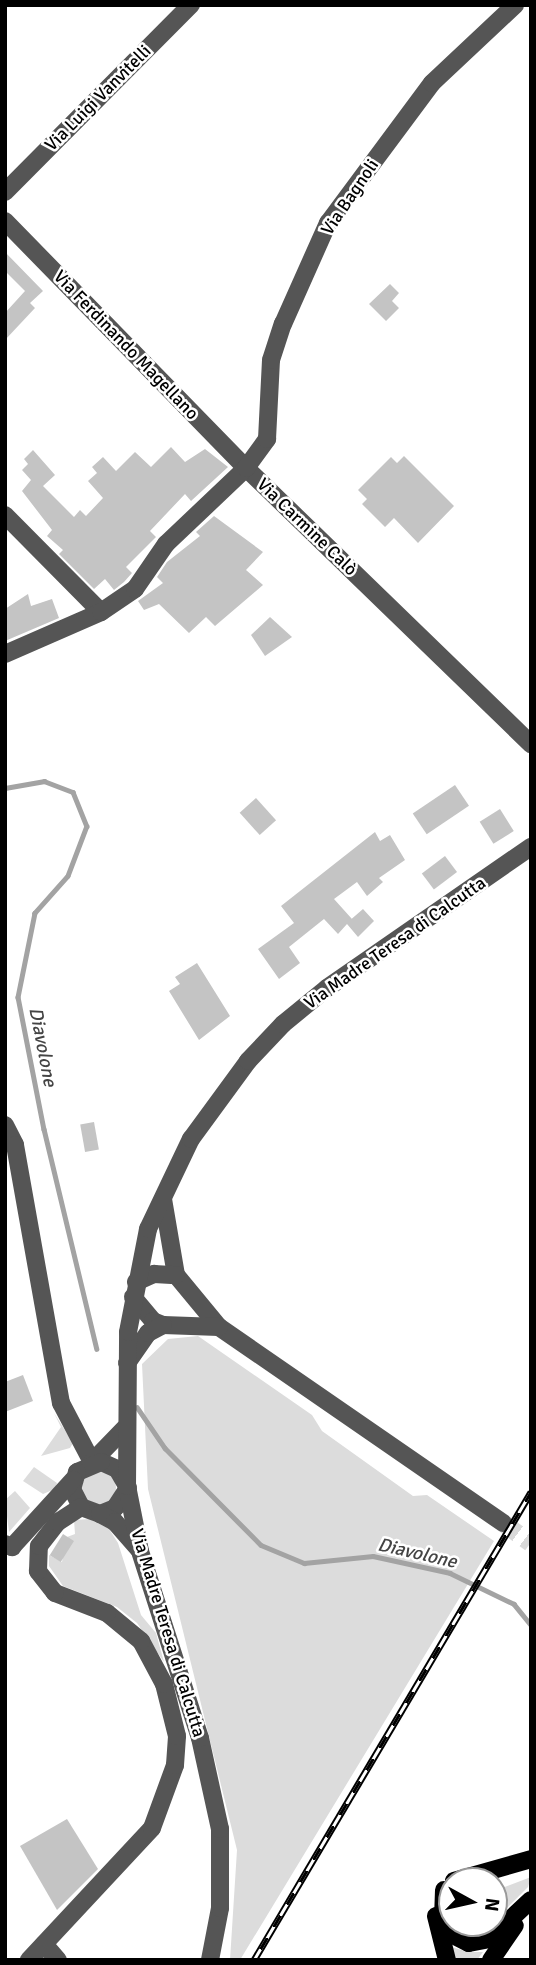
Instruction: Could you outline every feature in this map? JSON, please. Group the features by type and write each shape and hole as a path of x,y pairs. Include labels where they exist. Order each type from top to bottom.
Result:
{"main road":[{"path":"505,1867 531,1859"},
{"path":"508,1922 531,1902"},
{"path":"491,1960 531,1902"},
{"path":"438,1907 435,1913 438,1925"},
{"path":"441,1937 447,1960"},
{"path":"457,1937 469,1943 490,1937"}],"street":[{"name":"Via Luigi Vanvitelli","path":"5,192 191,5"},
{"name":"Via Bagnoli","path":"246,468 267,439 271,360 283,324 328,223 432,83 515,5"},
{"name":"Via Ferdinando Magellano","path":"5,221 246,468"},
{"name":"Via Carmine Calò","path":"5,654 101,612 135,589 166,544 246,468 531,744"},
{"path":"5,514 101,612"},
{"name":"Via Madre Teresa di Calcutta","path":"210,1960 220,1908 220,1829 200,1738 140,1550 127,1487 126,1366 134,1290 148,1229 163,1194 217,1099 283,1024 327,988 531,847"},
{"path":"5,1125 15,1145 61,1403 92,1462"},
{"path":"163,1194 176,1275 219,1327 503,1523"},
{"path":"176,1275 154,1274 134,1290 148,1316 163,1325 219,1327"},
{"path":"126,1366 142,1340 163,1325"},
{"path":"5,1544 12,1547 125,1428"},
{"path":"92,1462 110,1464 127,1487 115,1508 100,1514"},
{"path":"73,1480 74,1497 81,1507 115,1522 140,1550"},
{"path":"29,1960 152,1828 175,1765 177,1735 164,1684 141,1641 107,1613 55,1593 38,1571 39,1546 58,1522 81,1507"},
{"path":"44,1944 58,1960"}],"shaded area":[{"path":"198,1336 312,1415 322,1431 413,1496 427,1495 494,1541 240,1960 230,1960 237,1850 148,1489 142,1364 168,1339"},
{"path":"54,1413 73,1443 70,1448 41,1456 61,1427"},
{"path":"34,1467 57,1483 55,1489 43,1494 23,1481"},
{"path":"99,1471 111,1476 116,1488 111,1500 99,1505 87,1500 82,1488 87,1476"},
{"path":"15,1491 30,1508 9,1532 5,1500"},
{"path":"90,1519 109,1529 118,1543 141,1615 156,1633 164,1662 137,1623 117,1607 63,1586 49,1566 49,1555 62,1562 67,1537 75,1534 74,1520"},
{"path":"531,1877 528,1887 508,1907 508,1886"},
{"path":"452,1947 468,1952 483,1952 477,1960 457,1960"}],"building":[{"path":"5,252 43,291 30,303 35,308 5,340 5,313 25,291 5,271"},
{"path":"390,284 399,293 392,301 399,308 386,321 369,304"},
{"path":"171,447 185,462 205,449 228,467 191,501 185,494 150,531 156,537 126,567 132,573 124,582 114,590 105,579 94,589 59,554 63,550 47,536 52,530 22,491 31,480 22,470 28,464 24,459 33,450 55,475 43,486 74,517 80,510 86,516 103,498 88,481 97,473 92,467 103,457 116,471 135,452 151,467"},
{"path":"404,456 454,506 418,543 394,518 385,527 362,504 367,499 358,490 391,457 397,463"},
{"path":"214,516 263,552 246,570 263,585 215,626 206,617 189,633 159,604 144,610 138,601 163,583 157,577 167,562 200,536 196,532"},
{"path":"28,594 31,606 52,599 59,618 5,641 5,609"},
{"path":"270,617 292,637 265,656 251,635"},
{"path":"455,785 469,806 427,834 413,814"},
{"path":"256,798 276,820 260,835 240,813"},
{"path":"500,809 514,831 493,844 480,822"},
{"path":"375,832 380,841 390,835 405,860 379,878 383,882 367,896 357,882 334,899 352,919 363,909 374,921 358,937 347,924 338,934 324,919 289,947 300,963 279,979 258,949 294,923 281,906"},
{"path":"445,856 457,872 434,889 422,873"},
{"path":"197,963 230,1016 199,1040 169,991 180,984 175,977"},
{"path":"94,1122 99,1150 85,1152 80,1124"},
{"path":"23,1375 33,1401 5,1412 5,1382"},
{"path":"63,1534 74,1541 61,1562 50,1555"},
{"path":"67,1819 98,1869 57,1910 20,1846"}],"waterway":[{"name":"Diavolone","path":"5,788 44,781 73,792 87,826 68,876 35,913 18,997 44,1129 97,1349"},
{"name":"Diavolone","path":"137,1407 165,1448 261,1545 304,1563 373,1556 450,1573 514,1604 531,1625"}],"tunnel":[{"path":"503,1523 531,1543"}],"railway":[{"path":"254,1960 531,1492"}]}
